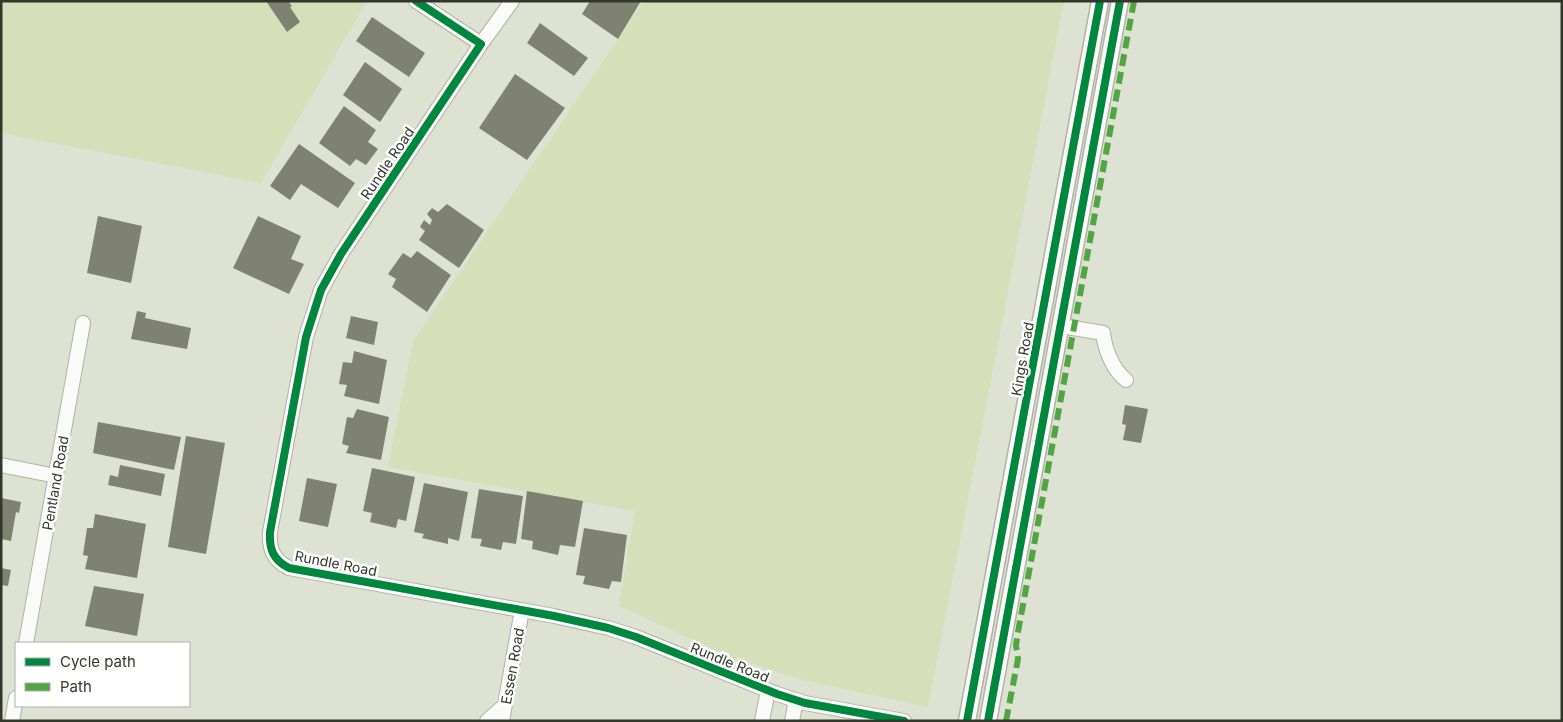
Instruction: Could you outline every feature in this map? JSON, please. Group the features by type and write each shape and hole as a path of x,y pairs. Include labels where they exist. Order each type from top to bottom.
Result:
{"main road":[{"name":"Kings Road","path":"968,721 1100,1"},
{"path":"988,721 1120,1"}],"street":[{"path":"416,1 482,44"},
{"name":"Rundle Road","path":"512,1 341,254 321,290 306,337 302,357 270,544 275,558 289,568 522,610 608,628 636,637 796,700 904,721"},
{"name":"Pentland Road","path":"26,642 83,324"},
{"path":"1061,326 1103,333 1114,366 1118,374 1126,380"},
{"path":"1,466 56,476"},
{"name":"Essen Road","path":"502,721 522,610"},
{"path":"762,721 768,690"},
{"path":"792,721 796,700"},
{"path":"12,721 15,704"},
{"path":"487,721 505,706"}],"green space":[{"path":"1,1 367,1 261,183 1,133"},
{"path":"644,1 1064,1 928,707 803,680 731,657 619,606 635,511 388,467 413,341"}],"building":[{"path":"266,1 288,1 300,22 287,32"},
{"path":"590,1 641,1 618,39 582,14"},
{"path":"372,17 425,53 409,77 356,41"},
{"path":"540,23 588,58 574,76 527,43"},
{"path":"365,62 402,89 380,122 343,95"},
{"path":"515,74 565,108 527,160 479,128"},
{"path":"344,106 376,130 368,142 378,149 366,165 356,159 350,166 319,143"},
{"path":"299,144 355,183 338,208 301,184 290,200 270,186"},
{"path":"447,204 484,230 459,268 419,240 425,231 420,227 424,220 430,225 432,220 427,214 432,208 438,212"},
{"path":"98,216 142,226 131,283 87,273"},
{"path":"258,216 301,236 291,259 304,264 289,294 233,268"},
{"path":"417,251 451,275 427,312 392,287 396,279 388,274 403,253 411,258"},
{"path":"137,311 146,313 145,318 191,328 187,349 131,339"},
{"path":"351,316 378,322 374,345 346,338"},
{"path":"354,351 387,360 379,404 344,396 347,385 339,384 343,362 352,363"},
{"path":"1125,405 1148,409 1141,443 1123,440 1126,425 1122,424"},
{"path":"357,409 389,417 381,460 346,453 349,446 342,444 347,417 353,418"},
{"path":"98,422 181,437 174,470 93,453"},
{"path":"186,436 225,443 206,554 168,547"},
{"path":"120,465 165,474 161,496 108,485 110,475 118,477"},
{"path":"372,468 415,477 406,521 398,519 396,528 370,522 372,513 363,511"},
{"path":"307,478 337,484 328,527 299,521"},
{"path":"424,483 468,492 459,541 448,538 448,544 422,538 424,534 414,532"},
{"path":"479,489 523,496 516,544 503,542 501,550 480,546 482,539 471,538"},
{"path":"527,491 583,501 575,547 560,545 558,555 532,549 533,541 521,539"},
{"path":"1,498 21,502 19,513 16,512 11,541 1,539"},
{"path":"95,514 146,524 137,578 85,569 88,556 83,555 87,528 93,528"},
{"path":"584,528 627,535 621,582 612,581 609,589 583,584 585,576 576,575"},
{"path":"1,568 11,570 8,586 1,585"},
{"path":"94,586 144,594 137,636 85,626"}],"marked path":[{"path":"1006,721 1018,659 1016,645 1018,632 1134,1"}],"cycle path":[{"path":"416,1 481,44 341,254 321,290 306,337 270,532 271,549 276,558 289,568 554,616 608,628 636,637 777,694 805,703 904,721"},
{"path":"967,721 1100,1"},
{"path":"988,721 1120,1"}]}
